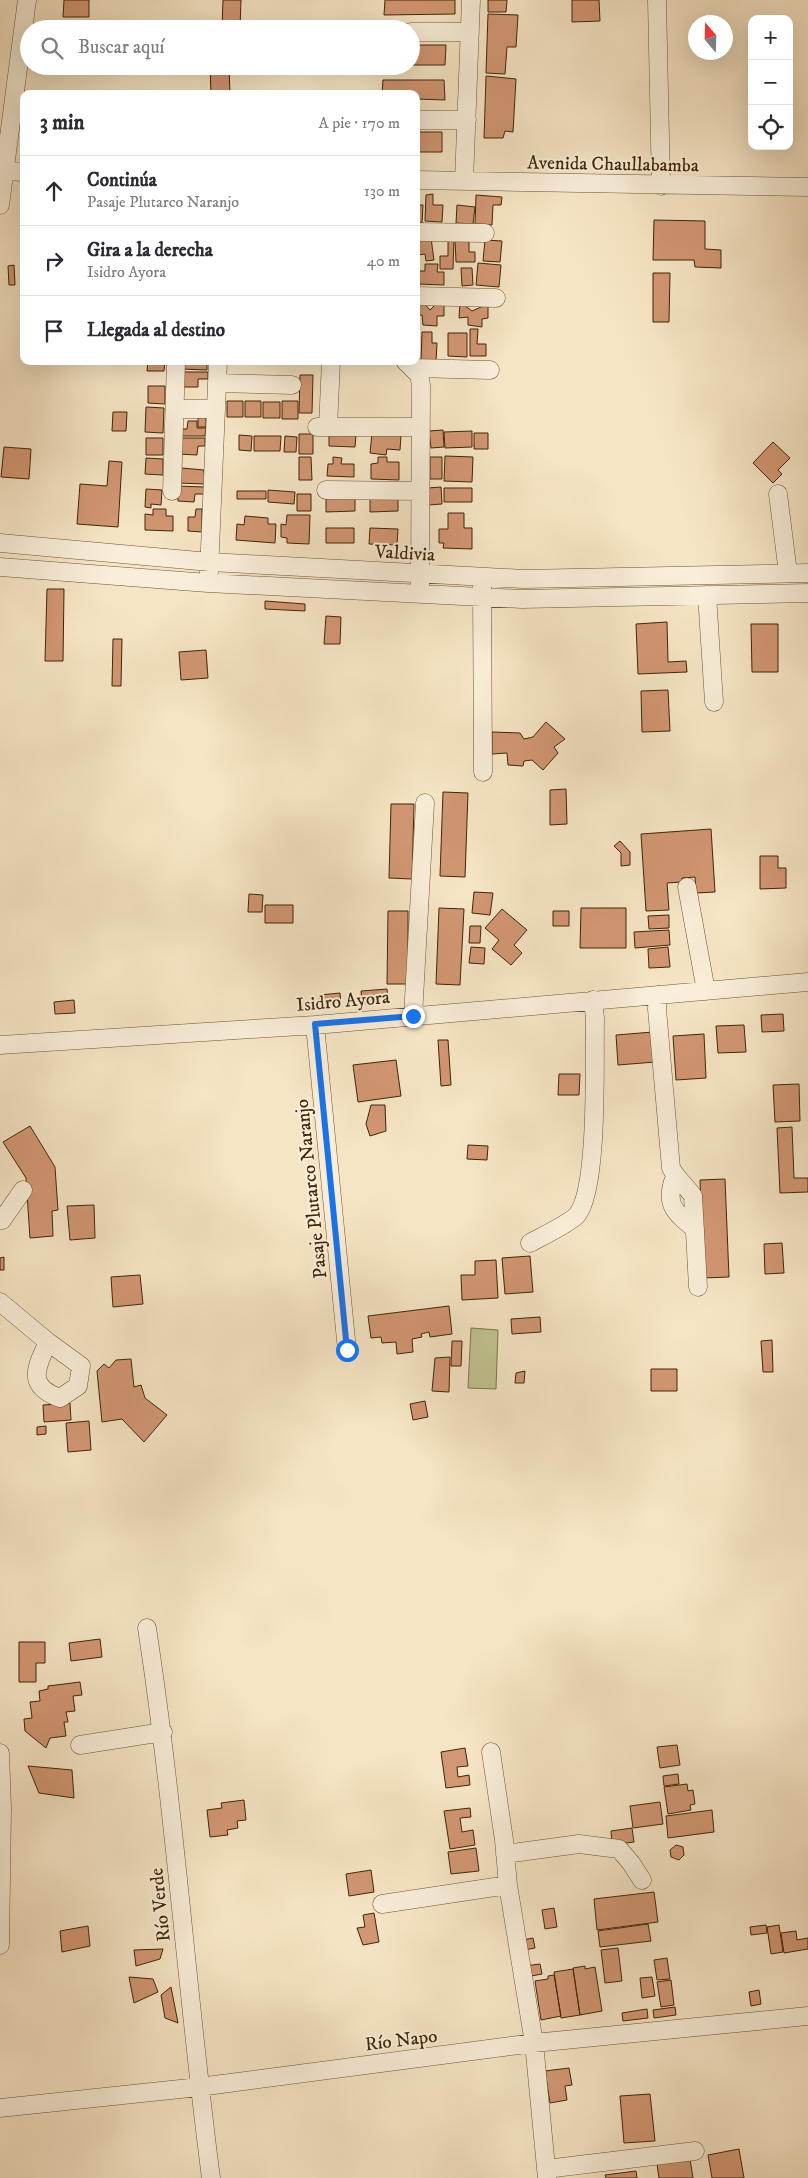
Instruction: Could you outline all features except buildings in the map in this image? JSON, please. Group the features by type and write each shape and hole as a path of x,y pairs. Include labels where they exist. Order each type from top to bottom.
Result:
{"street":[{"path":"24,20 27,0"},
{"path":"464,181 471,0"},
{"path":"657,0 661,186"},
{"path":"420,32 470,32"},
{"path":"0,205 20,54"},
{"path":"420,120 467,120"},
{"path":"5,171 20,172"},
{"name":"Avenida Chaullabamba","path":"420,180 661,186 808,187"},
{"path":"420,232 485,233"},
{"path":"420,296 496,298"},
{"path":"172,491 176,365"},
{"path":"208,583 218,365"},
{"path":"331,365 323,427 420,427"},
{"path":"410,365 490,370"},
{"path":"410,365 419,375 421,385 420,595"},
{"path":"217,383 292,385"},
{"path":"175,409 216,409"},
{"path":"326,490 420,491"},
{"path":"0,567 208,583 482,598 522,599 806,593 778,494"},
{"name":"Valdivia","path":"0,543 210,562 524,579 800,573"},
{"path":"50,570 52,548"},
{"path":"483,577 483,772"},
{"path":"707,596 714,702"},
{"path":"413,1016 425,803"},
{"path":"687,887 706,991"},
{"name":"Isidro Ayora","path":"0,1045 315,1024 808,982"},
{"path":"658,995 657,1008 671,1168 675,1176 685,1184 693,1196 698,1287"},
{"path":"530,1243 576,1216 586,1196 592,1168 595,1018 593,1000"},
{"name":"Pasaje Plutarco Naranjo","path":"315,1024 347,1350"},
{"path":"0,1220 2,1220 23,1190"},
{"path":"0,1302 48,1342"},
{"name":"Río Verde","path":"147,1628 163,1732 199,2087 211,2178"},
{"path":"80,1745 163,1732"},
{"path":"491,1752 508,1885 534,2043 546,2174 695,2151"},
{"path":"0,1753 2,1808 0,1945"},
{"path":"505,1854 579,1844 618,1849 631,1863 642,1880"},
{"path":"382,1904 508,1885"},
{"name":"Río Napo","path":"0,2108 199,2087 534,2043 808,2016"}],"green space":[{"path":"471,1328 498,1330 496,1389 468,1388"}],"route":[{"path":"347,1350 315,1024 413,1016"}]}
